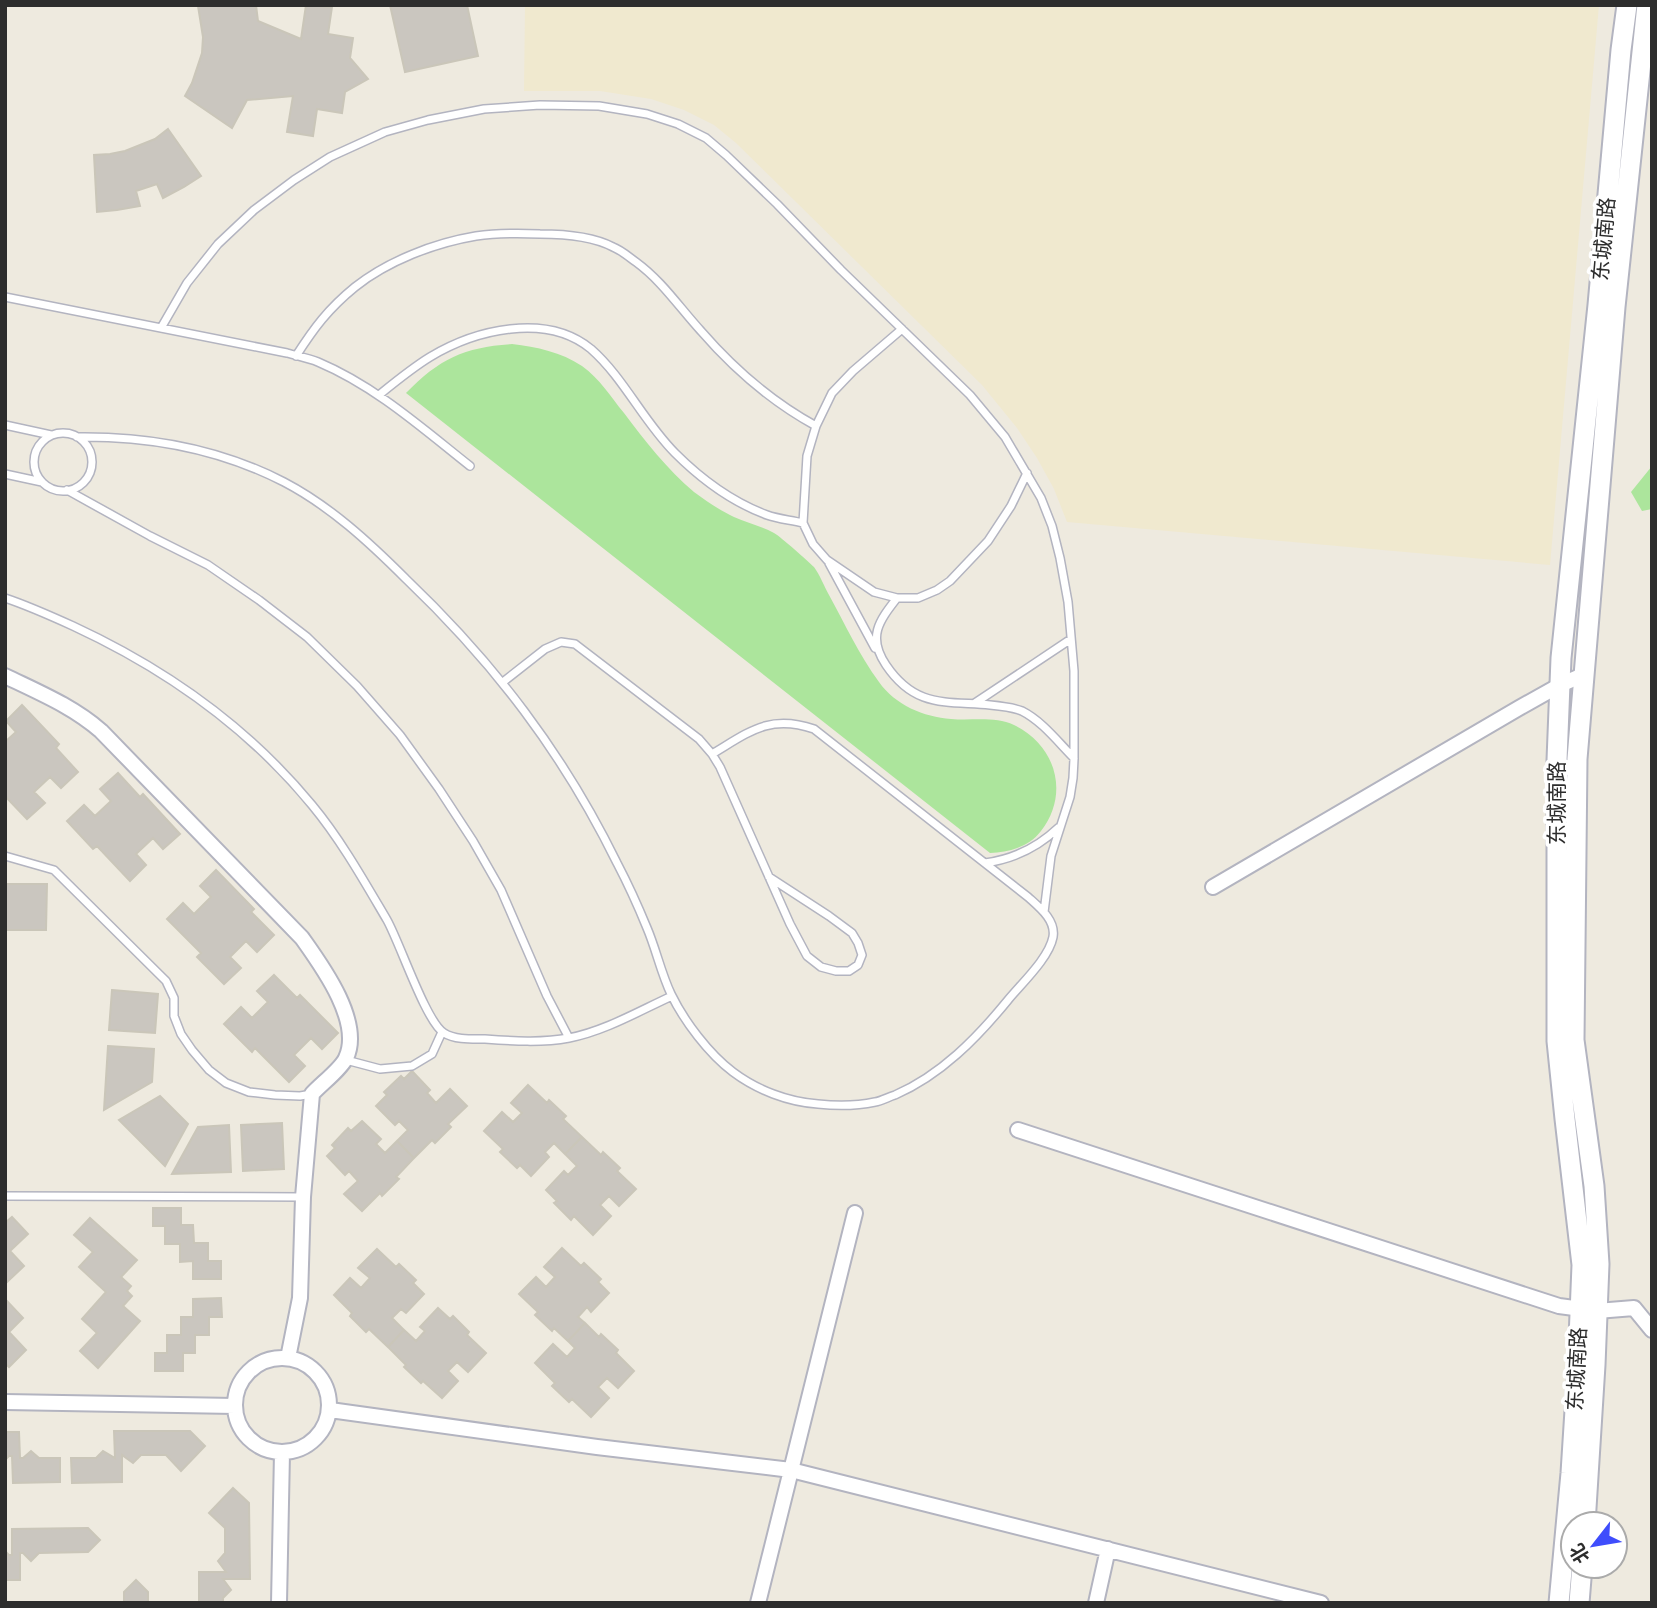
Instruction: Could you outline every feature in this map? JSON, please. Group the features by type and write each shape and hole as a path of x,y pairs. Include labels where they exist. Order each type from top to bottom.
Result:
{"street":[{"name":"东城南路","path":"1586,1510 1595,1365 1564,1119 1558,1041 1557,760 1561,658 1627,5"},
{"name":"东城南路","path":"1559,1603 1589,1310 1599,1264 1594,1186 1574,1040 1577,759 1616,293 1647,5"},
{"path":"1213,887 1560,685 1583,675"},
{"path":"5,676 84,716 101,731 302,938 341,1001 348,1022 350,1045 346,1060 312,1094 303,1197 300,1298 288,1358"},
{"path":"1018,1130 1559,1306 1589,1310 1634,1308 1652,1330"},
{"path":"758,1603 855,1213"},
{"path":"272,1358 288,1358 301,1361 323,1380 329,1395 330,1410 324,1429 312,1442 290,1452 282,1452 268,1450 256,1444 241,1429 235,1406 238,1388 249,1371 272,1358"},
{"path":"5,1402 235,1406"},
{"path":"330,1410 597,1447 791,1470 1321,1603"},
{"path":"279,1603 282,1452"},
{"path":"1096,1603 1108,1549"},
{"path":"1579,1603 1581,1580"}],"lane":[{"path":"161,328 187,283 218,244 254,210 330,157 385,132 484,109 540,105 599,106 647,114 678,124 706,138 777,204 970,396 1005,437 1041,498 1060,558 1068,602 1074,671 1074,759 1070,797 1051,856 1044,912"},
{"path":"296,356 318,322 356,286 390,265 426,250 477,236 519,233 578,237 614,247 635,261 656,278 727,360 763,391 816,425"},
{"path":"5,297 315,361 379,395 470,466"},
{"path":"379,395 430,356 464,340 495,331 523,328 549,330 571,336 590,349 611,371 674,452 709,483 738,503 769,516 803,523"},
{"path":"902,329 832,393 816,425 807,456 803,523 813,544 827,560 880,656 892,675 907,689 928,699 952,704 1005,706 1022,711 1042,726 1074,759"},
{"path":"5,425 52,435"},
{"path":"5,474 42,482 58,490 75,488 88,476 92,458 78,437 60,433 40,443 34,456 35,470 42,482"},
{"path":"78,437 169,443 228,458 284,482 336,515 382,555 447,618 503,682 546,740 606,842 647,929 672,996 710,1051 732,1072 762,1089 799,1102 838,1106 878,1102 915,1086 949,1061 988,1025 1048,952 1054,934 1051,922 1044,912 814,729 800,724 782,723 758,726 712,754"},
{"path":"827,560 874,592 897,598 918,598 937,590 950,581 988,541 1011,506 1027,473"},
{"path":"67,490 208,565 307,637 357,686 400,735 473,841 501,890 547,996 569,1038"},
{"path":"5,598 27,605 98,638 177,682 230,723 275,764 313,806 355,865 390,926 427,1009 442,1032 457,1038 519,1042 569,1038 604,1027 672,996"},
{"path":"880,656 876,639 878,624 897,598"},
{"path":"974,704 1071,639"},
{"path":"503,682 545,649 561,642 575,644 699,739 720,767 769,877 790,924 807,956 821,967 836,971 849,971 858,965 862,955 852,933 769,877"},
{"path":"985,863 1011,858 1035,847 1061,825"},
{"path":"5,856 54,870 166,981 174,998 174,1016 181,1034 217,1077 249,1092 300,1096 312,1094"},
{"path":"346,1060 380,1069 412,1066 432,1054 442,1032"},
{"path":"5,1196 303,1197"}],"shaded area":[{"path":"525,5 1599,5 1550,565 1067,522 1054,489 1037,458 982,385 736,143 714,125 684,110 651,99 600,91 524,91"}],"green space":[{"path":"512,344 548,351 582,366 600,382 648,444 694,492 729,515 774,533 811,564 865,661 893,697 931,716 1007,722 1028,734 1040,745 1049,758 1056,786 1050,817 1041,831 1018,848 990,853 406,393 430,371 454,357 480,348"},
{"path":"1652,466 1652,509 1642,511 1631,492"}],"building":[{"path":"256,5 258,21 301,39 306,5 332,7 328,34 353,38 350,58 368,79 345,92 342,113 317,109 313,136 287,132 293,96 247,100 232,128 185,96 202,53 203,37 198,6"},
{"path":"390,5 467,5 478,56 405,72"},
{"path":"168,129 201,176 163,198 157,184 136,191 140,206 97,212 94,155 125,151 155,139"},
{"path":"22,705 59,744 56,748 78,772 61,788 50,777 34,792 45,803 27,819 5,796 5,742 16,732 6,721"},
{"path":"118,773 140,797 143,794 180,834 163,849 153,838 136,854 146,865 130,881 97,846 93,849 67,821 84,805 95,816 111,801 100,789"},
{"path":"216,870 254,909 251,912 274,935 257,952 246,941 230,957 241,968 224,984 197,957 201,953 167,919 183,903 194,914 211,897 200,886"},
{"path":"6,884 47,884 46,930 5,930"},
{"path":"274,975 297,998 300,995 338,1033 322,1049 311,1038 294,1055 305,1066 289,1082 255,1048 252,1052 224,1024 241,1007 252,1018 268,1002 257,991"},
{"path":"112,990 158,994 155,1033 109,1030"},
{"path":"108,1046 154,1049 152,1082 104,1110"},
{"path":"412,1071 430,1090 427,1093 436,1103 450,1089 467,1106 448,1124 451,1127 435,1143 432,1140 414,1158 397,1141 408,1130 399,1121 395,1125 376,1106 387,1095 384,1092 401,1076 404,1079"},
{"path":"528,1085 566,1116 563,1119 582,1137 565,1154 554,1143 545,1152 549,1157 531,1176 520,1165 517,1168 500,1152 503,1149 484,1131 502,1112 513,1122 522,1113 511,1103"},
{"path":"160,1096 188,1124 165,1166 119,1120"},
{"path":"362,1121 381,1139 376,1144 385,1153 397,1141 414,1158 396,1177 399,1179 362,1211 344,1194 358,1181 349,1171 345,1175 327,1156 335,1148 332,1145 348,1128 351,1131"},
{"path":"282,1123 284,1169 243,1171 241,1125"},
{"path":"229,1125 231,1172 172,1174 198,1127"},
{"path":"582,1137 620,1168 617,1171 636,1189 619,1206 609,1196 600,1205 611,1216 593,1235 574,1216 571,1220 554,1203 557,1201 546,1190 564,1171 568,1175 577,1166 565,1154"},
{"path":"153,1208 181,1208 181,1225 193,1225 194,1243 208,1243 208,1261 221,1261 221,1279 193,1279 193,1261 180,1262 180,1244 165,1244 165,1226 153,1226"},
{"path":"12,1217 28,1234 10,1251 24,1266 5,1284 5,1223"},
{"path":"90,1218 137,1260 121,1277 131,1286 127,1291 132,1296 123,1306 140,1321 98,1368 80,1351 97,1333 82,1319 106,1292 79,1267 93,1252 74,1235"},
{"path":"562,1248 581,1266 584,1263 601,1279 598,1282 609,1293 591,1312 587,1307 578,1317 585,1323 568,1341 535,1315 538,1312 519,1294 536,1277 546,1287 555,1277 544,1267"},
{"path":"377,1249 396,1267 399,1264 416,1280 413,1283 424,1294 406,1313 401,1309 392,1318 404,1330 388,1347 369,1329 366,1332 334,1295 350,1278 361,1288 370,1278 358,1268"},
{"path":"221,1298 222,1317 209,1317 209,1335 195,1335 195,1353 183,1353 183,1371 155,1371 155,1353 167,1353 167,1335 181,1335 181,1317 193,1317 193,1299"},
{"path":"5,1299 23,1318 9,1332 26,1350 9,1367 5,1363"},
{"path":"438,1308 450,1319 453,1316 469,1332 467,1335 486,1353 468,1372 457,1362 448,1371 458,1381 442,1398 404,1367 406,1365 388,1347 404,1330 416,1341 425,1331 420,1327"},
{"path":"585,1323 618,1350 616,1353 634,1371 618,1388 607,1378 598,1387 609,1398 591,1417 572,1399 569,1402 552,1386 555,1383 535,1363 553,1344 567,1357 575,1348 568,1341"},
{"path":"114,1431 190,1431 205,1446 181,1471 166,1455 141,1455 133,1463 122,1455 122,1482 72,1483 71,1458 96,1458 103,1451 115,1458"},
{"path":"5,1432 19,1432 20,1458 31,1451 39,1458 60,1458 60,1482 13,1483 12,1456 5,1460"},
{"path":"233,1488 249,1503 250,1579 223,1579 231,1590 223,1598 223,1603 199,1603 199,1572 226,1572 218,1561 225,1553 225,1528 209,1513"},
{"path":"88,1528 100,1540 88,1552 39,1553 31,1561 20,1553 20,1580 5,1580 5,1551 12,1555 12,1529"},
{"path":"136,1580 148,1592 148,1603 124,1603 124,1592"}]}
